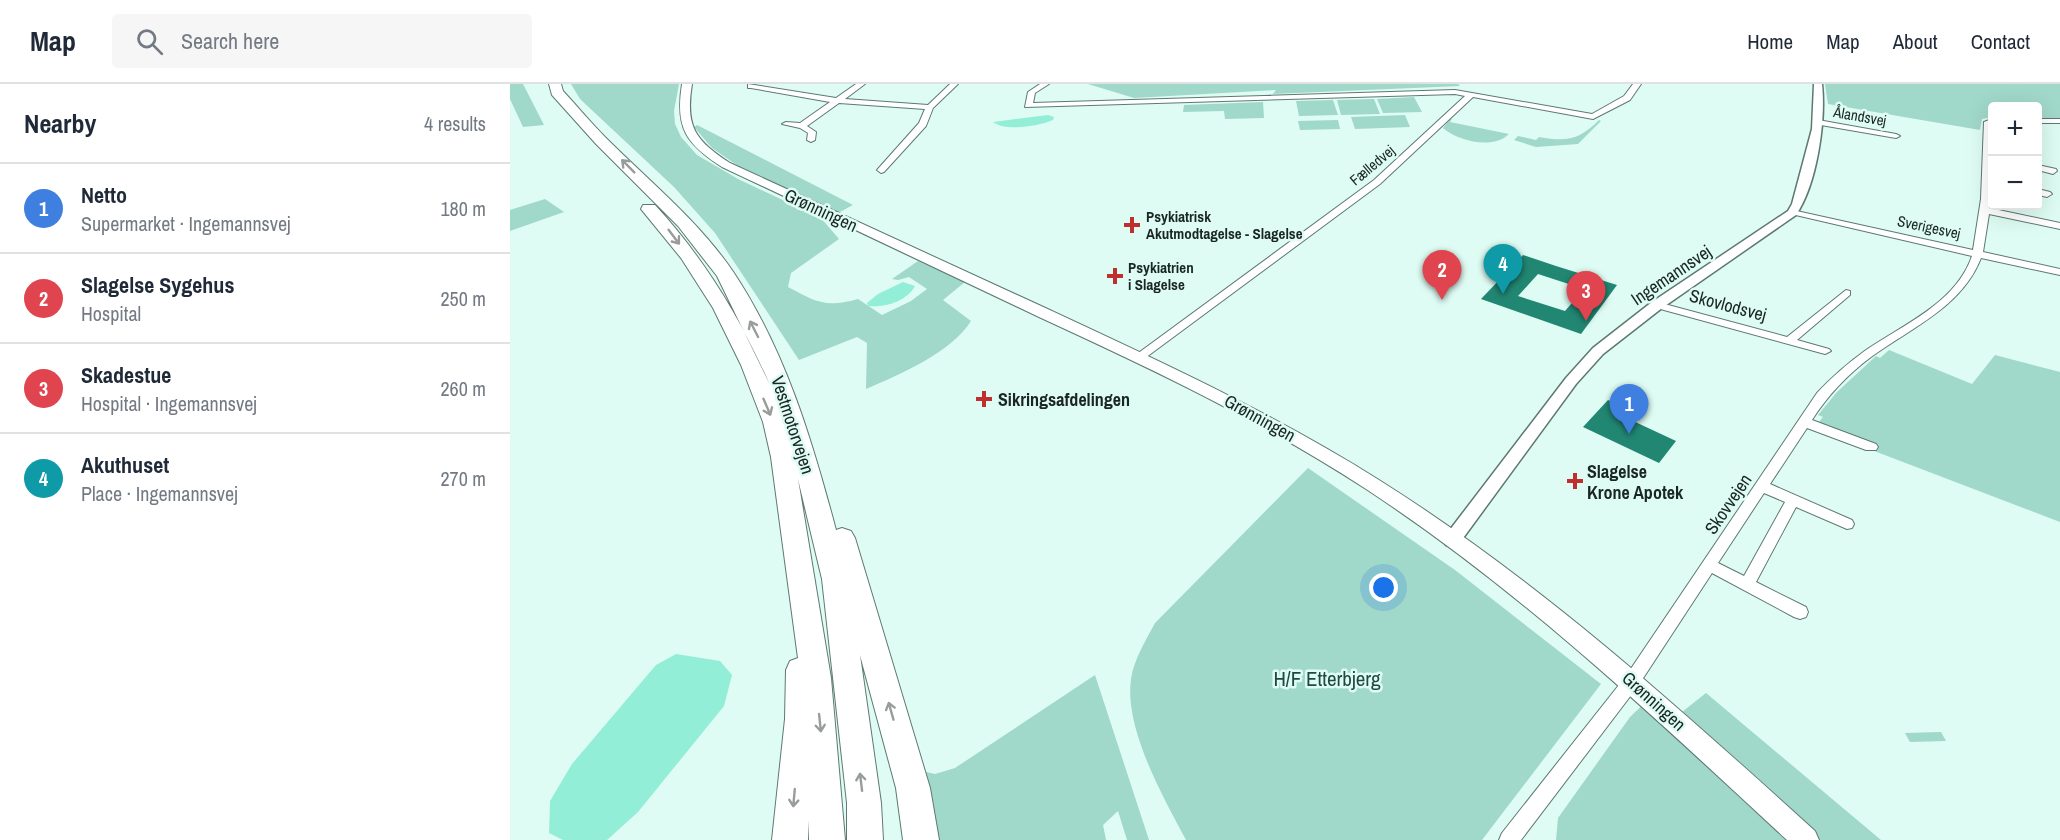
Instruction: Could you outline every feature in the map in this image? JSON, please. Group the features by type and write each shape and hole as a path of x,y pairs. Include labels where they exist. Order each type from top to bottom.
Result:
{"highway":[{"name":"Vestmotorvejen","path":"538,84 543,95 585,144 662,222 703,276 739,341 775,424 806,593 826,782 828,840"},
{"name":"Vestmotorvejen","path":"555,84 557,92 601,141 684,222 726,274 777,373 798,431 836,579 864,803 865,840"},
{"path":"777,373 790,377 809,426 913,788 921,840"},
{"path":"790,840 801,719 800,629 806,593"}],"main road":[{"name":"Grønningen","path":"687,84 682,107 687,131 708,154 726,165 1141,357 1260,417 1387,494 1549,612 1632,681 1806,840"}],"street":[{"path":"802,126 839,102 861,84"},
{"path":"880,170 923,124 930,107 954,84"},
{"path":"1045,84 1032,92 1028,105 1451,92 1593,117 1627,98 1636,84"},
{"path":"1792,213 1798,204 1818,122 1821,102 1818,84"},
{"path":"752,86 839,102 930,107"},
{"name":"Fælledvej","path":"1141,357 1386,174 1471,95"},
{"path":"2042,121 2060,121"},
{"name":"Ålandsvej","path":"1818,122 1896,136"},
{"path":"786,124 802,126 812,132 810,140"},
{"path":"2042,169 2053,171"},
{"name":"Skovvejen","path":"1509,840 1632,681 1821,396 1849,368 1958,290 1971,271 1978,253 1983,210 1988,190"},
{"path":"1983,210 2060,226"},
{"name":"Sverigesvej","path":"1792,213 2060,272"},
{"name":"Ingemannsvej","path":"1452,540 1580,370 1619,333 1792,213"},
{"path":"1789,341 1846,292"},
{"name":"Skovlodsvej","path":"1657,305 1825,351"},
{"path":"1804,422 1871,447"},
{"path":"1762,486 1847,524"},
{"path":"1747,585 1794,500"},
{"path":"1708,565 1800,612"}],"green space":[{"path":"510,84 523,84 544,125 523,127 510,99"},
{"path":"571,84 679,84 674,111 675,124 681,137 697,155 738,179 821,218 839,239 791,273 788,287 821,302 837,303 858,299 882,315 911,301 927,289 909,277 892,279 918,261 965,282 943,300 971,321 951,343 938,352 909,370 866,389 867,343 857,337 799,360 715,233 674,187 580,99"},
{"path":"1088,84 1458,84 1460,86 1273,94 1276,90 1134,98"},
{"path":"1825,84 2060,84 2060,118 2042,118 2042,102 1988,102 1988,118 1982,119 1980,130 1828,104"},
{"path":"1414,97 1422,112 1383,113 1377,99"},
{"path":"1374,99 1380,114 1341,115 1337,100"},
{"path":"1333,100 1338,115 1299,116 1296,101"},
{"path":"1263,102 1264,118 1225,119 1224,111 1183,112 1184,105"},
{"path":"1405,115 1410,127 1355,129 1351,117"},
{"path":"1452,119 1450,122 1509,134 1494,142 1466,140 1443,128"},
{"path":"1338,120 1340,129 1300,130 1298,121"},
{"path":"1599,120 1601,121 1578,144 1536,147 1514,140 1518,136 1536,140 1539,137 1572,138 1585,132"},
{"path":"697,125 853,205 838,213 738,166 712,148 694,127"},
{"path":"545,199 564,212 510,231 510,210"},
{"path":"1889,350 1972,384 1995,355 2060,372 2060,522 1814,428 1823,417 1818,415 1837,392 1876,356 1880,358"},
{"name":"H/F Etterbjerg","path":"1308,468 1455,570 1601,684 1482,840 1186,840 1147,762 1133,719 1130,698 1131,679 1141,650 1155,623"},
{"path":"1095,675 1149,840 1127,840 1118,811 1103,825 1106,840 938,840 922,771 935,774 955,768"},
{"path":"1655,693 1682,712 1706,693 1881,840 1556,840 1558,818 1630,717"},
{"path":"1941,732 1946,741 1910,742 1905,733"}],"shaded area":[{"path":"1048,115 1054,117 1053,120 1031,126 1006,127 993,122"},
{"path":"903,282 915,286 907,296 888,305 868,306 867,303 878,294"},
{"path":"676,654 720,661 732,675 724,706 638,812 607,840 563,840 549,833 550,801 572,764 656,665"}],"building":[{"path":"1523,255 1617,285 1581,334 1481,299","holes":["1538,274 1584,289 1565,311 1518,296"]},
{"path":"1608,400 1622,406 1616,413 1676,441 1659,463 1583,427"}],"place":[{"name":"Psykiatrisk Akutmodtagelse - Slagelse","path":"1132,225"},
{"name":"Psykiatrien i Slagelse","path":"1115,276"},
{"name":"Akuthuset","path":"1503,294"},
{"name":"Slagelse Sygehus","path":"1442,300"},
{"name":"Skadestue","path":"1586,321"},
{"name":"Sikringsafdelingen","path":"984,399"},
{"name":"Netto","path":"1629,434"},
{"name":"Slagelse Krone Apotek","path":"1575,481"}]}
